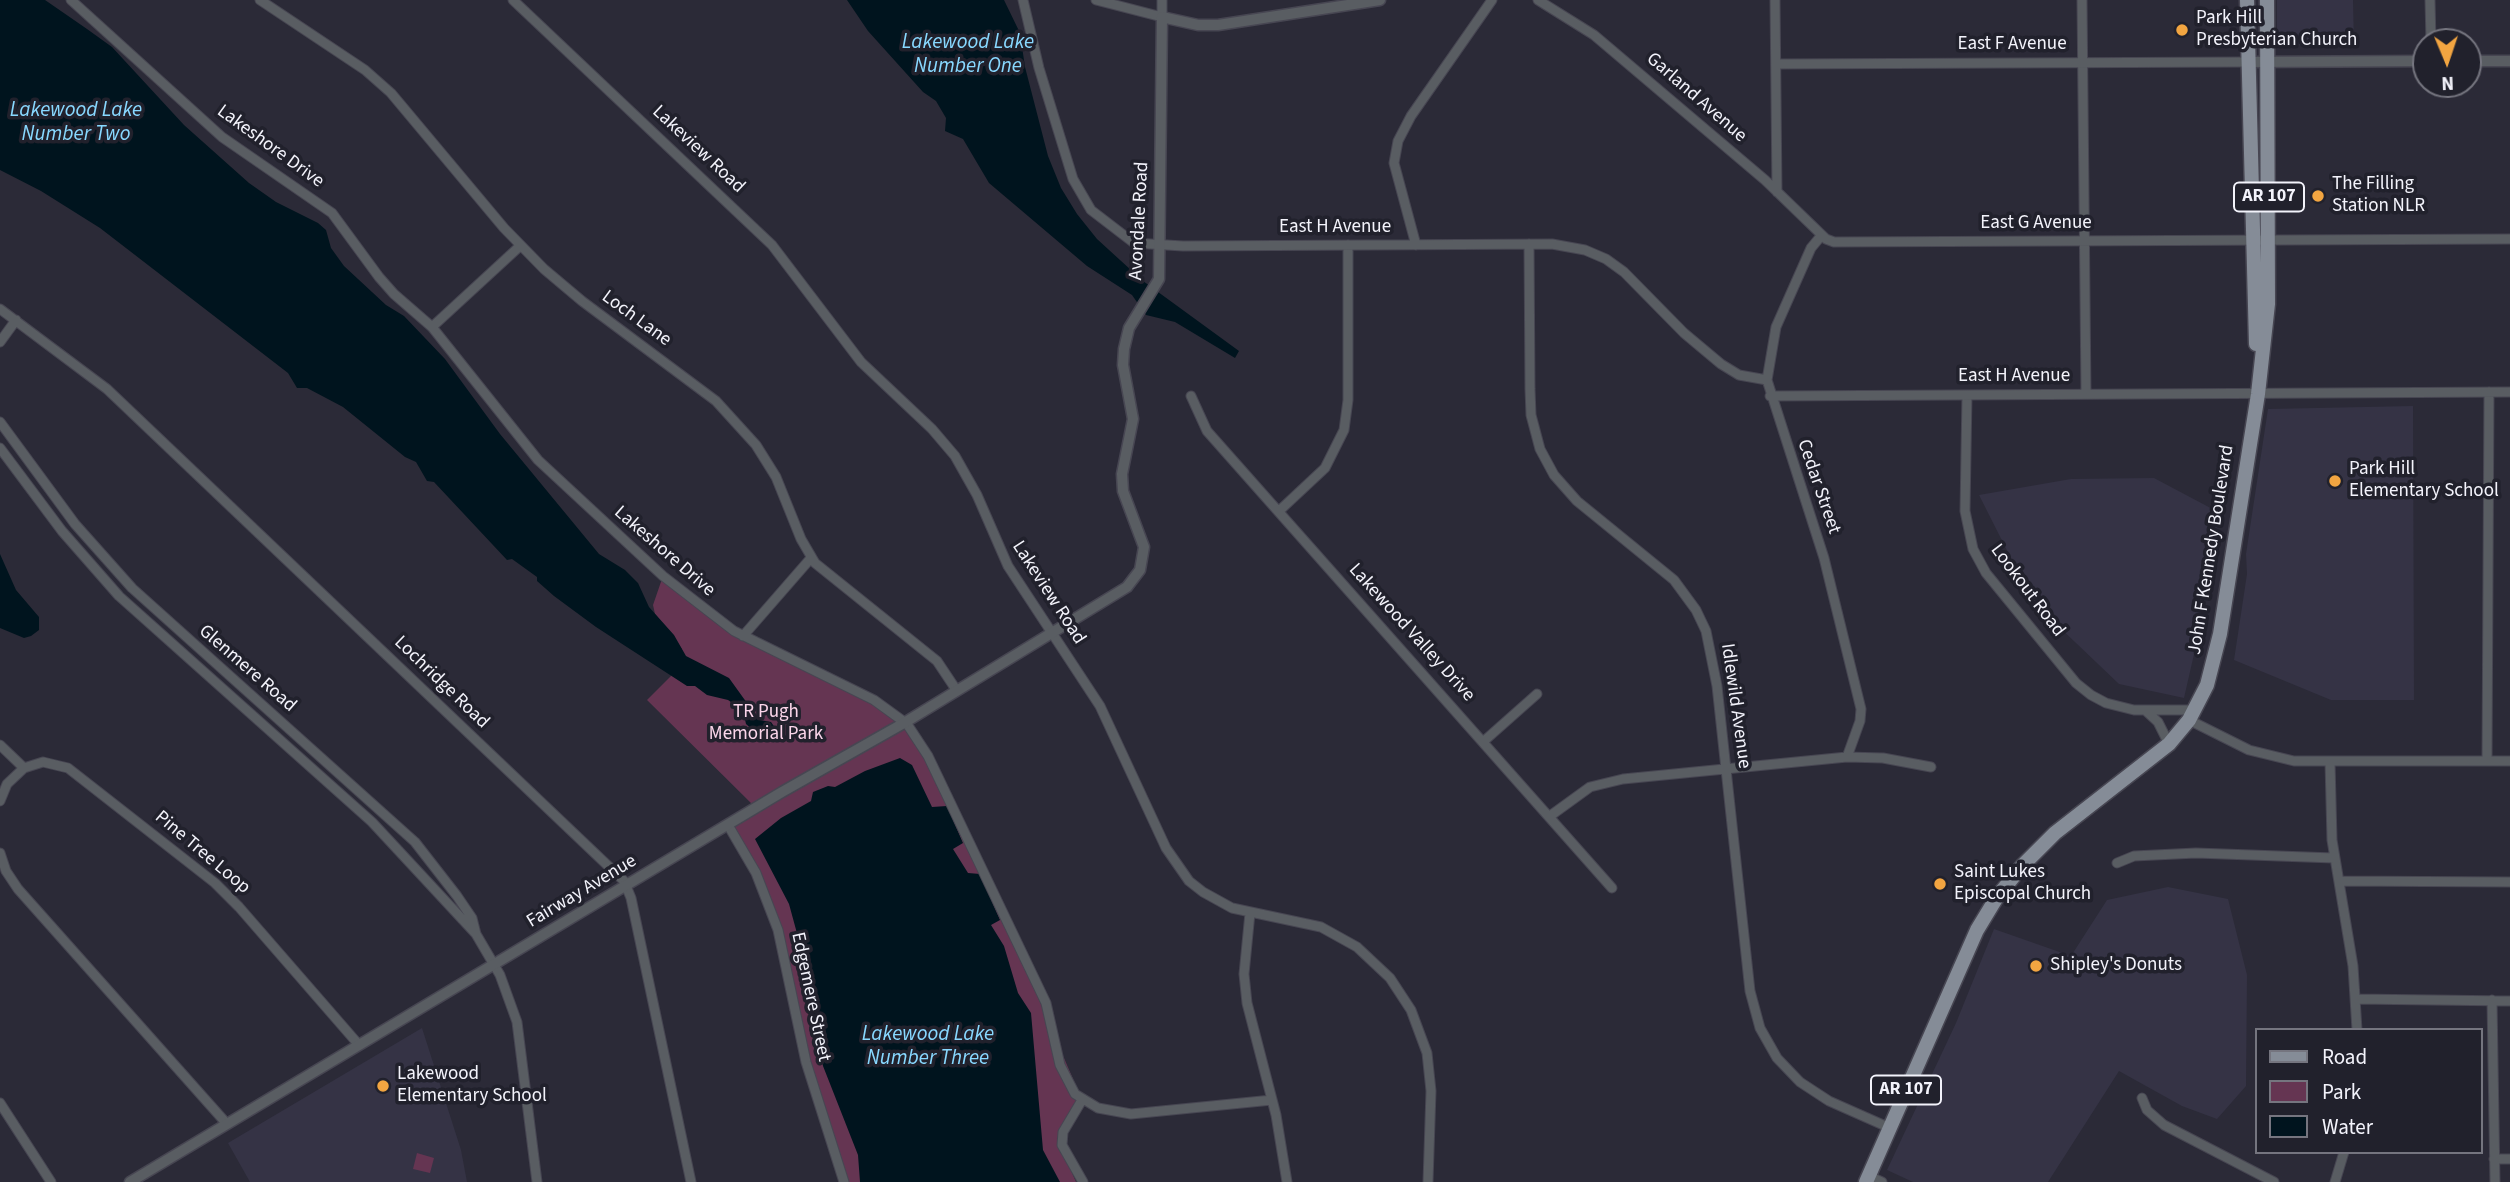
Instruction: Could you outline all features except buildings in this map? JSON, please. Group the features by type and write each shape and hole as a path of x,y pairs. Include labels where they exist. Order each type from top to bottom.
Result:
{"main road":[{"name":"John F Kennedy Boulevard","path":"2247,0 2258,394"},
{"name":"John F Kennedy Boulevard","path":"1872,1180 1890,1128 1977,930 2005,886 2055,833 2169,744 2192,715 2207,685 2218,645 2258,394 2268,304 2267,0"}],"street":[{"name":"Lakeshore Drive","path":"71,0 222,137 332,213 394,294 432,327 515,434 566,488 700,608 743,636 874,701 901,718 914,732 929,756 1046,1003 1064,1079 1082,1100"},
{"name":"Loch Lane","path":"260,0 365,70 391,93 520,246 582,301 707,394 739,424 776,477 811,558 835,581 937,661 957,691"},
{"name":"Lakeview Road","path":"513,0 772,244 860,362 941,439 966,473 1008,566 1100,706 1166,848 1184,874 1218,902 1250,913 1304,921 1335,934 1370,958 1402,995 1422,1038 1430,1071 1428,1182"},
{"name":"East H Avenue","path":"1023,0 1063,150 1082,196 1100,220 1134,243 1160,246 1561,245 1606,259 1721,364 1739,375 1767,380"},
{"path":"1096,0 1198,25 1218,25 1380,0"},
{"name":"Avondale Road","path":"1053,634 1128,587 1143,560 1142,539 1126,503 1122,474 1133,419 1123,365 1129,328 1157,286 1160,246 1162,0"},
{"path":"1416,245 1394,163 1398,141 1411,116 1492,0"},
{"name":"Garland Avenue","path":"1538,0 1594,35 1777,192 1822,236"},
{"path":"1775,0 1777,192"},
{"path":"2082,0 2086,394"},
{"path":"2430,0 2431,28"},
{"path":"2248,62 2412,61"},
{"path":"2482,61 2510,61"},
{"name":"East F Avenue","path":"1776,64 2248,62"},
{"name":"East G Avenue","path":"1822,236 1834,242 2510,239"},
{"name":"Cedar Street","path":"1822,236 1811,248 1776,327 1767,380 1824,558 1861,709 1860,721 1847,757"},
{"name":"Idlewild Avenue","path":"1529,244 1530,402 1540,449 1563,486 1660,567 1696,610 1713,655 1750,991 1763,1035 1788,1070 1816,1094 1890,1128"},
{"path":"1279,511 1325,468 1344,430 1348,400 1348,245"},
{"path":"432,327 520,246"},
{"name":"Lochridge Road","path":"0,309 75,362 163,441 615,871 626,886 691,1182"},
{"path":"0,342 16,320"},
{"path":"2487,761 2490,392"},
{"name":"East H Avenue","path":"1770,396 2510,392"},
{"name":"Lookout Road","path":"1967,395 1965,511 1967,530 1979,560 2076,683 2106,703 2192,715"},
{"name":"Lakewood Valley Drive","path":"1191,397 1207,431 1612,888"},
{"name":"Glenmere Road","path":"0,422 75,524 132,588 415,842 472,918 477,934"},
{"name":"Glenmere Road","path":"0,448 62,531 119,596 372,822 477,934 496,966 511,1001 520,1037 537,1182"},
{"path":"743,636 811,558"},
{"name":"Fairway Avenue","path":"130,1182 1053,634"},
{"path":"1484,741 1537,694"},
{"path":"2145,710 2158,722 2169,744"},
{"path":"2192,715 2249,750 2294,761 2510,761"},
{"path":"0,745 24,768 7,784 0,801"},
{"path":"1549,816 1577,794 1608,781 1847,757 1883,758 1931,767"},
{"name":"Pine Tree Loop","path":"24,768 43,762 68,768 215,883 259,929 359,1045"},
{"path":"2330,762 2334,858 2351,946 2357,1028"},
{"name":"Edgemere Street","path":"728,825 756,873 779,930 814,1095 844,1182"},
{"path":"0,853 6,871 18,889 227,1124"},
{"path":"2117,863 2134,856 2196,853 2334,858"},
{"path":"2339,881 2510,882"},
{"path":"1250,913 1244,985 1272,1100 1287,1182"},
{"path":"2356,999 2510,1001"},
{"path":"2492,1000 2495,1182"},
{"path":"2142,1098 2147,1110 2164,1125 2274,1182"},
{"path":"1083,1182 1062,1145 1063,1132 1082,1100 1098,1108 1131,1114 1272,1100"},
{"path":"0,1103 51,1182"},
{"path":"2335,1182 2343,1154"},
{"path":"2494,1159 2510,1159"}],"shaded area":[{"path":"2277,0 2353,0 2354,46 2277,45"},
{"name":"Park Hill Elementary School","path":"2413,406 2414,700 2331,700 2234,660 2247,574 2246,554 2268,409"},
{"path":"2154,478 2220,513 2200,628 2184,698 2119,684 2033,602 1979,495 2071,479"},
{"path":"2168,887 2228,899 2247,975 2246,1086 2217,1119 2182,1106 2119,1071 2048,1182 1913,1182 1887,1170 1956,1023 1994,929 2071,956 2107,900"},
{"name":"Lakewood Elementary School","path":"422,1028 461,1150 467,1182 250,1182 228,1143"}],"green space":[{"name":"Lakewood Lake Number Three","path":"663,576 716,618 863,695 907,724 983,869 1082,1100 1063,1132 1063,1152 1076,1182 844,1182 814,1095 783,947 756,873 728,825 756,808 647,700 671,676 682,649 655,614 653,605"},
{"path":"417,1153 434,1158 430,1173 413,1169"}],"water":[{"name":"Lakewood Lake Number Two","path":"0,0 45,0 87,29 112,47 184,125 249,183 276,202 318,223 326,230 331,248 344,266 386,305 404,316 445,359 500,434 599,554 625,570 638,583 649,607 674,635 686,656 729,678 747,703 746,712 728,700 707,695 695,686 687,686 596,627 554,596 537,581 537,577 512,559 507,560 434,482 427,481 416,462 405,457 343,407 307,388 297,388 288,373 100,228 41,191 0,170"},
{"name":"Lakewood Lake Number One","path":"847,0 1004,0 1020,33 1025,67 1048,156 1061,188 1077,214 1097,239 1143,281 1239,351 1235,358 1175,322 1146,315 1132,295 1087,266 989,183 963,139 945,131 946,118 936,101 923,92 868,31"},
{"path":"0,554 16,590 39,617 39,630 31,636 24,638 0,628"},
{"path":"753,712 760,720 771,722 778,732 771,739 757,741 757,734 746,724 744,715"},
{"name":"Lakewood Lake Number Three","path":"900,758 912,765 932,807 947,806 963,843 953,849 968,873 980,874 1000,920 991,925 1004,946 1018,993 1031,1013 1043,1150 1060,1182 860,1182 858,1155 823,1066 804,959 789,904 755,839 781,818 811,801 813,792 828,786 835,787 865,771"}],"place":[{"name":"Park Hill Presbyterian Church","path":"2182,30"},
{"name":"The Filling Station NLR","path":"2318,196"},
{"name":"Park Hill Elementary School","path":"2335,481"},
{"name":"Saint Lukes Episcopal Church","path":"1940,884"},
{"name":"Shipley's Donuts","path":"2036,966"},
{"name":"Lakewood Elementary School","path":"383,1086"}],"park label":[{"name":"TR Pugh Memorial Park","path":"766,724"}]}
